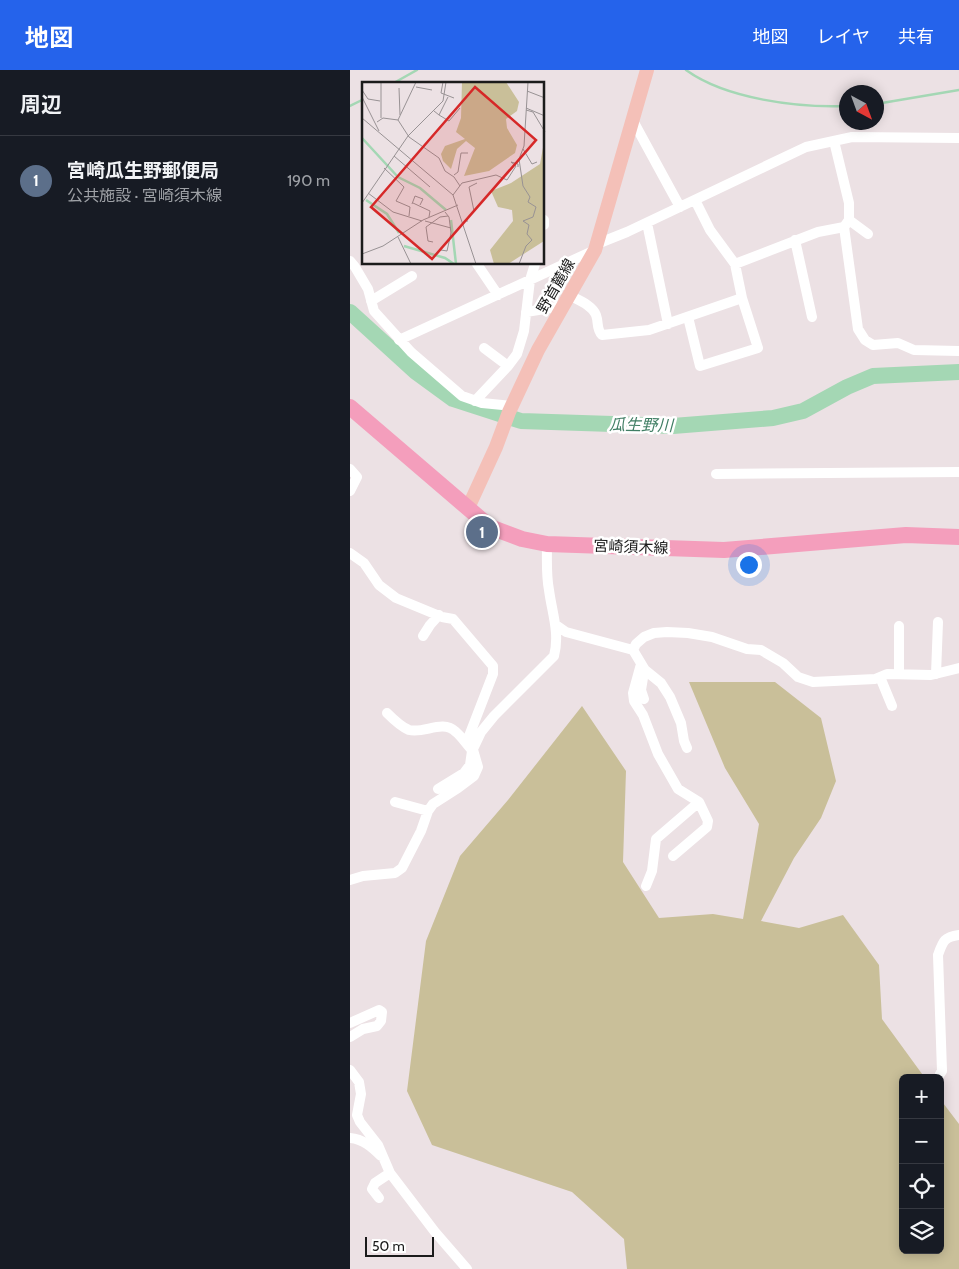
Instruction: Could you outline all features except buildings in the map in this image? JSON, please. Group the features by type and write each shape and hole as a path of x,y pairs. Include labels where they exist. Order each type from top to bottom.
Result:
{"main road":[{"name":"野首麓線","path":"468,508 538,350 596,247 647,70"},
{"name":"宮崎須木線","path":"350,407 490,527 522,539 547,544 724,550 906,536 959,537"}],"street":[{"path":"632,119 680,207"},
{"path":"398,340 530,280 806,147 852,138 883,136 959,138"},
{"path":"834,141 849,204 847,224 858,329 865,340 873,345 898,344 914,350 959,351"},
{"path":"688,317 700,366 758,348 742,298 735,264 710,230 695,200"},
{"path":"647,223 668,324"},
{"path":"735,264 795,240 847,224 868,234"},
{"path":"795,240 812,317"},
{"path":"350,261 368,289 374,311 398,340 462,396 482,403 511,409"},
{"path":"478,265 498,295"},
{"path":"475,400 517,354 524,331 530,280 535,265"},
{"path":"371,301 412,276"},
{"path":"526,312 566,301 590,307 596,315 598,331 602,335 649,330 742,298"},
{"path":"484,348 509,364 529,370"},
{"path":"350,469 357,478 350,491"},
{"path":"716,474 959,472"},
{"path":"438,789 464,774 470,765 472,751 481,732 494,716 554,656 556,625 548,589 547,544"},
{"path":"350,554 364,563 379,585 396,598 453,619 493,666 493,674 469,736 478,767 474,776 433,804 402,868 395,873 363,876 350,880"},
{"path":"423,636 439,615"},
{"path":"936,674 938,622"},
{"path":"556,625 566,632 633,650 643,667 661,683 670,697 681,723 687,748"},
{"path":"899,626 899,674"},
{"path":"633,650 636,644 644,637 654,633 688,633 712,637 747,649 761,650 783,663 798,677 813,682 875,679 887,674 936,674 959,668"},
{"path":"643,667 641,690 644,699"},
{"path":"643,667 633,693 634,701 643,715 658,754 678,789 698,802 708,821 707,827 673,856"},
{"path":"880,677 892,706"},
{"path":"386,713 410,730 435,727 456,731 472,751"},
{"path":"396,802 428,811"},
{"path":"646,886 652,871 656,839 698,802"},
{"path":"940,1074 942,1071 938,955 942,943 948,936 959,935"},
{"path":"350,1023 379,1010 382,1012 381,1020 377,1026 363,1029 350,1037"},
{"path":"350,1070 359,1082 360,1094 357,1115 360,1122 378,1145 390,1173 435,1232 467,1269"},
{"path":"350,1138 368,1145 384,1158"},
{"path":"379,1198 372,1189 375,1183 390,1173"}],"shaded area":[{"path":"689,682 775,682 821,718 836,781 821,818 794,858 761,921 799,928 843,915 879,965 882,1019 922,1074 899,1074 899,1254 944,1254 944,1104 959,1124 959,1269 627,1269 624,1239 572,1192 432,1145 407,1091 426,941 460,856 508,800 582,706 626,771 623,862 659,918 713,914 743,919 759,824 725,768"}],"waterway":[{"path":"396,82 417,70"},
{"path":"686,70 702,80 721,88 763,100 807,105 839,106"},
{"path":"884,103 959,90"},
{"path":"350,106 362,100"},
{"name":"瓜生野川","path":"350,312 416,372 453,399 521,421 673,426 773,418 803,411 847,387 873,376 959,372"}],"place":[{"name":"宮崎瓜生野郵便局","path":"482,532"}]}
